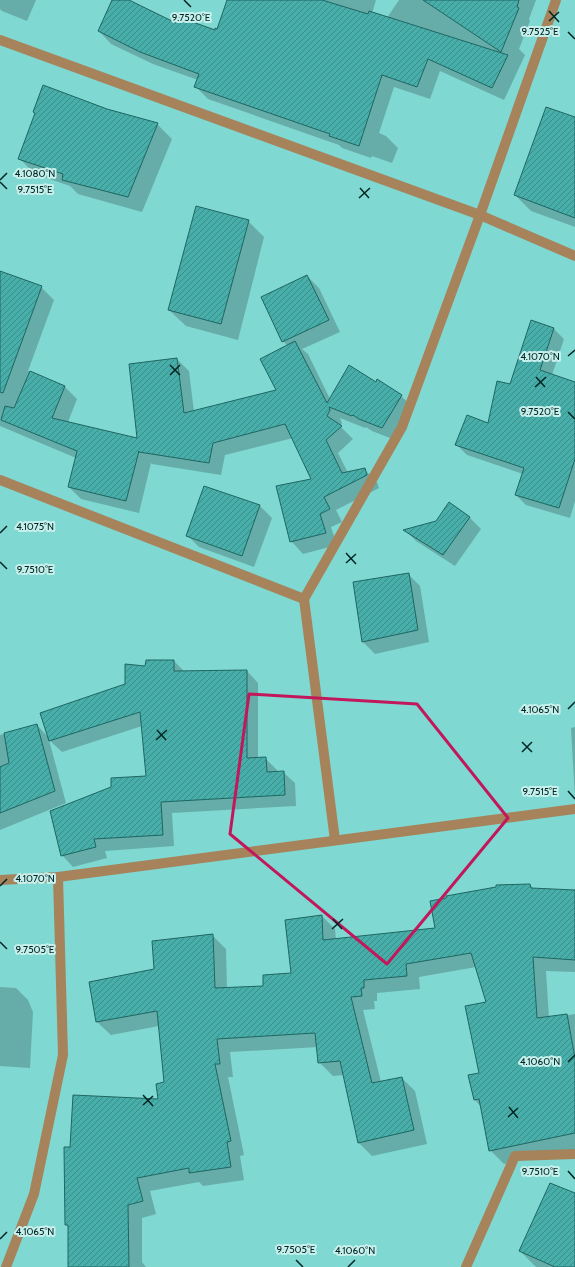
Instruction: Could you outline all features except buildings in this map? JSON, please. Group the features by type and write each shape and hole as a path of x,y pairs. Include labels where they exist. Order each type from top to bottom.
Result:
{"street":[{"path":"335,840 304,599 402,427 480,215 556,0"},
{"path":"0,40 480,215 575,256"},
{"path":"0,480 304,599"},
{"path":"0,880 58,877 575,809"},
{"path":"6,1267 34,1194 63,1055 58,877"},
{"path":"466,1267 515,1156 575,1154"}],"highlighted area":[{"path":"249,694 417,704 508,818 387,964 230,834"}]}
